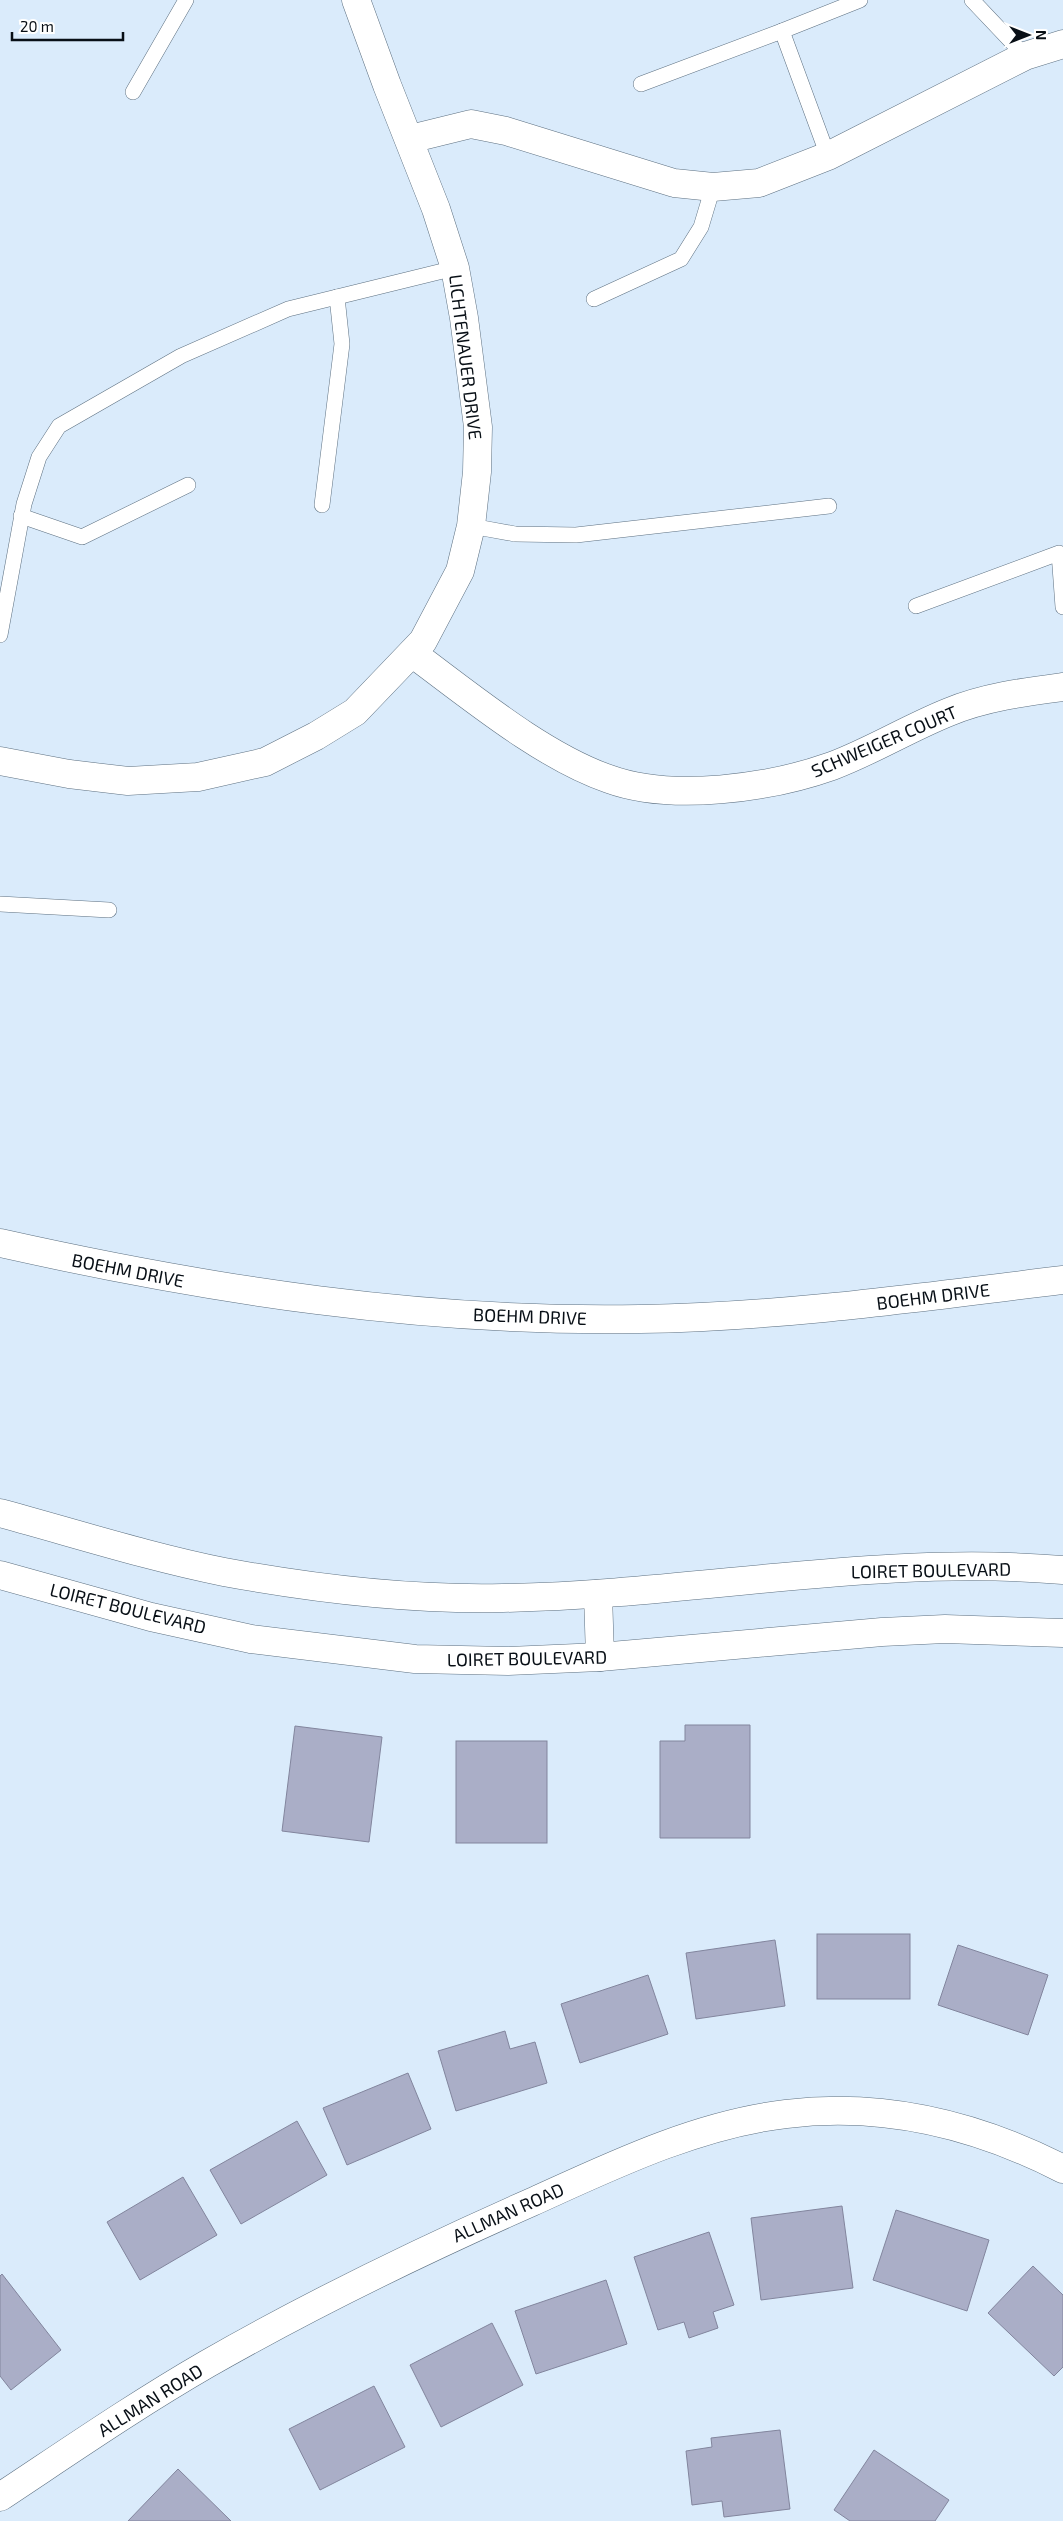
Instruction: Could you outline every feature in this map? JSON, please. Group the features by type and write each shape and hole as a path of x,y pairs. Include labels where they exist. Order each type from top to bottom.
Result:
{"street":[{"name":"LICHTENAUER DRIVE","path":"0,761 69,774 128,781 198,777 265,762 316,736 355,712 423,641 460,571 471,526 477,472 478,427 464,318 455,268 436,209 356,0"},
{"path":"410,139 471,124 506,131 674,183 713,187 759,183 828,156 1025,56 1063,44"},
{"name":"SCHWEIGER COURT","path":"412,653 491,712 565,760 609,780 648,788 692,790 790,778 833,765 951,711 1009,694 1063,687"},
{"name":"BOEHM DRIVE","path":"0,1243 120,1270 228,1288 426,1312 530,1317 639,1319 735,1315 855,1306 1063,1280"},
{"name":"LOIRET BOULEVARD","path":"0,1513 224,1572 289,1582 416,1597 503,1598 598,1594 879,1569 946,1567 1063,1570"},
{"name":"LOIRET BOULEVARD","path":"0,1575 151,1617 251,1639 415,1659 508,1660 600,1657 936,1629 1063,1633"},
{"path":"598,1594 600,1657"},
{"name":"ALLMAN ROAD","path":"0,2498 71,2450 205,2366 307,2309 424,2250 617,2163 714,2130 752,2119 839,2110 918,2116 1004,2142 1063,2169"}],"lane":[{"path":"133,92 186,0"},
{"path":"641,84 860,0"},
{"path":"972,0 1025,56"},
{"path":"782,31 828,156"},
{"path":"594,299 681,258 701,227 713,187"},
{"path":"0,635 21,516 39,457 59,426 181,356 288,309 455,268"},
{"path":"322,505 342,344 337,297"},
{"path":"21,516 82,537 188,485"},
{"path":"471,526 515,534 576,535 829,506"},
{"path":"916,606 1061,553 1063,607"},
{"path":"0,904 109,910"}],"building":[{"path":"685,1725 750,1725 750,1838 660,1838 660,1741 685,1741"},
{"path":"295,1726 382,1737 369,1842 282,1831"},
{"path":"456,1741 547,1741 547,1843 456,1843"},
{"path":"817,1934 910,1934 910,1999 817,1999"},
{"path":"775,1940 785,2006 696,2019 686,1953"},
{"path":"958,1945 1048,1975 1028,2035 938,2005"},
{"path":"648,1975 668,2034 580,2063 561,2004"},
{"path":"505,2031 510,2049 535,2042 547,2083 456,2111 438,2051"},
{"path":"408,2073 431,2129 347,2165 323,2108"},
{"path":"297,2121 327,2175 241,2224 210,2170"},
{"path":"183,2177 217,2235 140,2280 107,2222"},
{"path":"842,2206 853,2288 761,2300 751,2218"},
{"path":"896,2210 989,2240 967,2311 873,2280"},
{"path":"709,2232 734,2305 713,2312 718,2328 689,2338 684,2322 658,2330 634,2257"},
{"path":"1033,2266 1063,2295 1063,2367 1054,2376 988,2313"},
{"path":"2,2274 61,2350 11,2390 0,2376 0,2276"},
{"path":"606,2280 627,2344 536,2374 515,2311"},
{"path":"492,2323 523,2385 441,2427 410,2365"},
{"path":"374,2386 405,2447 320,2490 289,2429"},
{"path":"780,2430 790,2509 724,2517 722,2501 692,2505 686,2451 712,2447 711,2438"},
{"path":"874,2450 949,2500 935,2521 850,2521 834,2510"},
{"path":"178,2469 231,2521 128,2521"}]}
